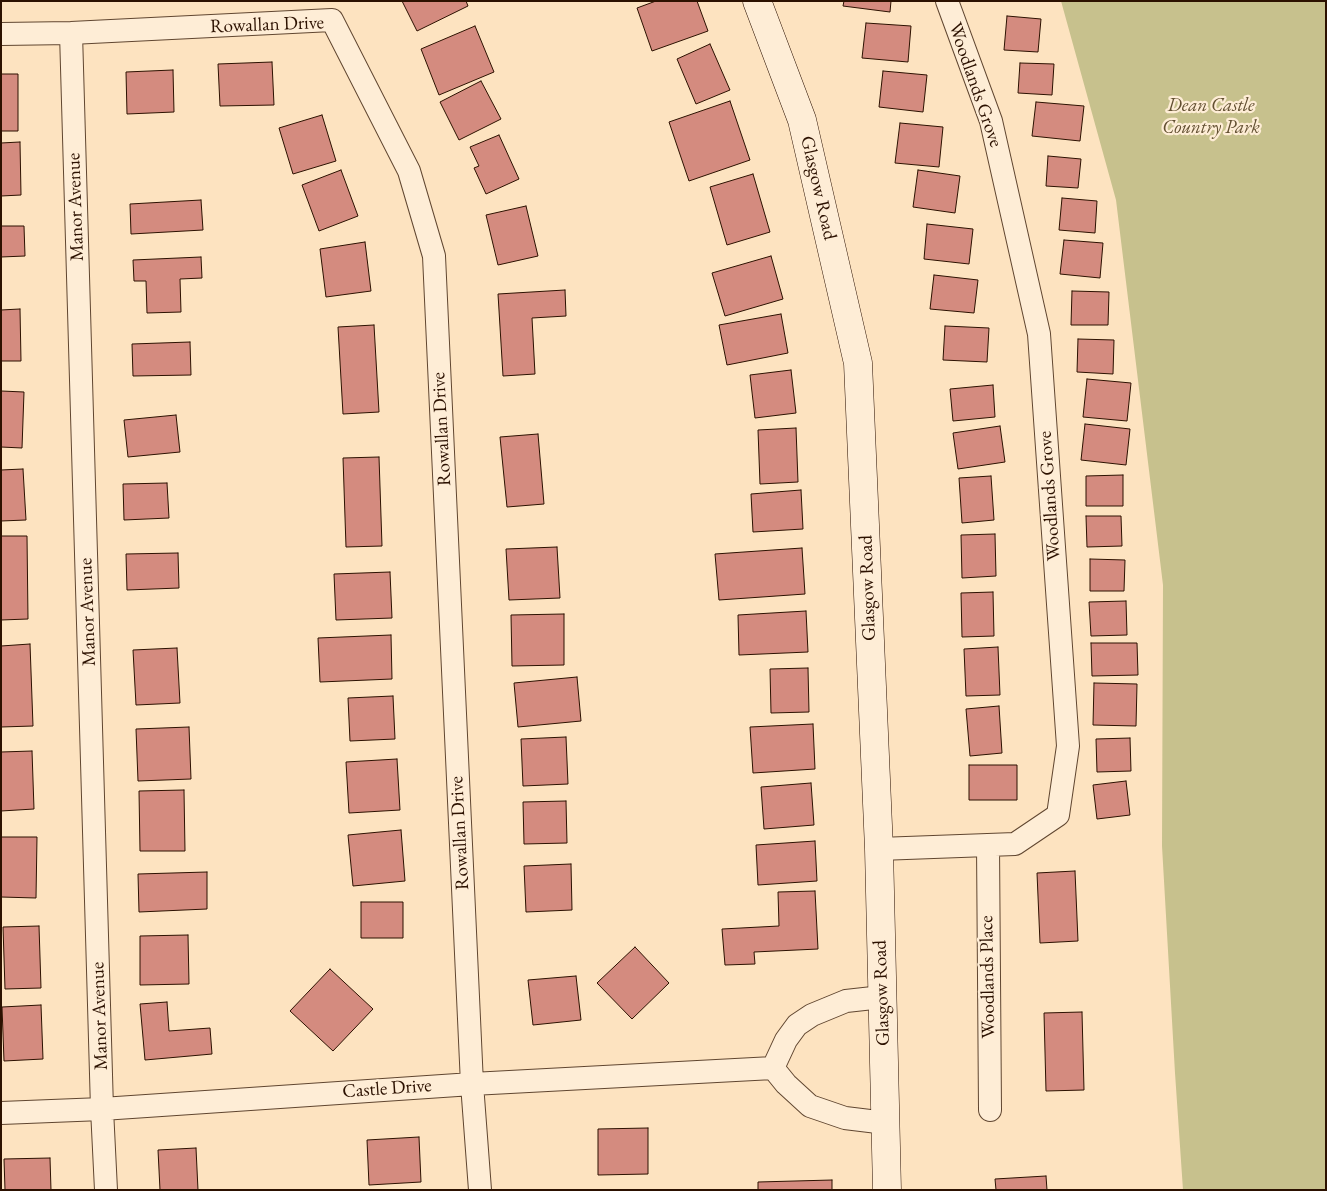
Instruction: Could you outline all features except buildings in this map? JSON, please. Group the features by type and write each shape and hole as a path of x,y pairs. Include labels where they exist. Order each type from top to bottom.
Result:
{"main road":[{"name":"Glasgow Road","path":"757,1 802,120 858,363 879,849 887,1190"}],"street":[{"name":"Woodlands Grove","path":"879,849 1015,844 1058,814 1068,746 1039,334 991,121 947,1"},
{"name":"Rowallan Drive","path":"1,34 72,33 332,20 409,171 434,256 472,1084 480,1190"},
{"name":"Manor Avenue","path":"72,33 102,1109 106,1190"},
{"name":"Woodlands Place","path":"988,845 990,1110"},
{"path":"882,997 846,1001 797,1025 786,1040 773,1068 786,1084 810,1106 845,1118 886,1123"},
{"name":"Castle Drive","path":"1,1113 102,1109 472,1084 773,1068"}],"green space":[{"name":"Dean Castle Country Park","path":"1061,1 1326,1 1326,1190 1183,1190 1162,846 1163,585 1116,200"}]}
